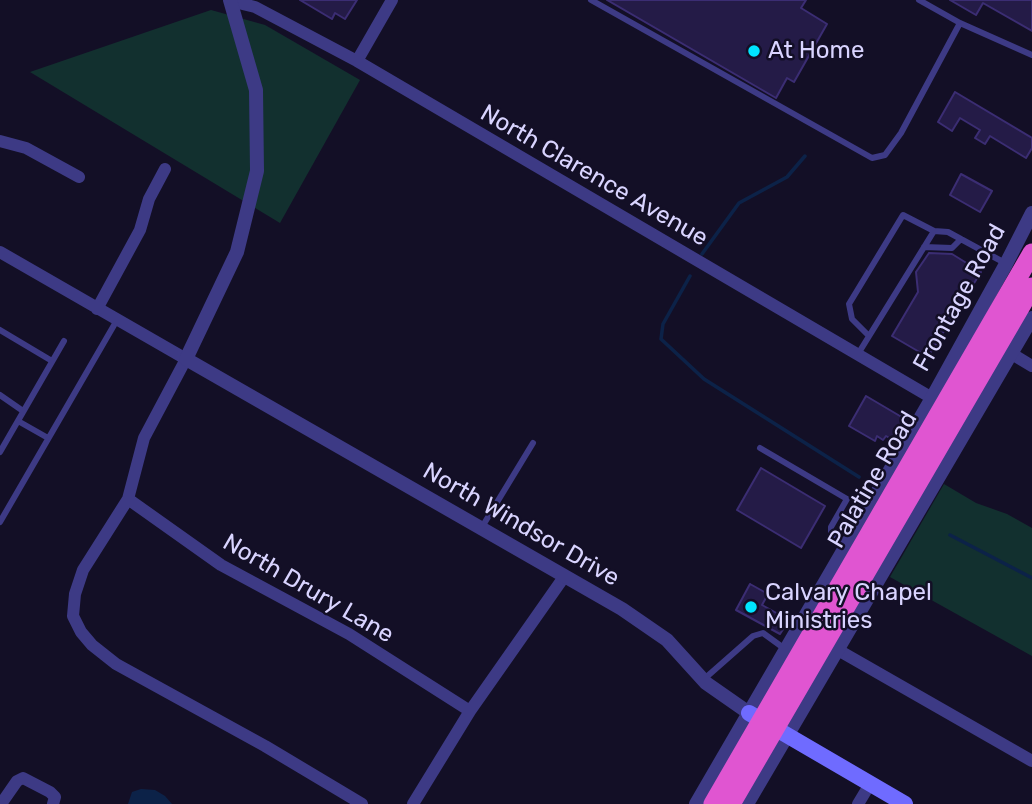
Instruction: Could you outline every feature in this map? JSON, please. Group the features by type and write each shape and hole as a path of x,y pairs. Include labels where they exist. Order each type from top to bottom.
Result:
{"highway":[{"name":"Palatine Road","path":"731,804 769,725 1032,253"},
{"name":"Palatine Road","path":"713,804 769,725 1032,287"}],"main road":[{"name":"North Windsor Drive","path":"769,725 905,804"}],"street":[{"path":"357,61 393,0"},
{"path":"230,1 256,90 257,171 237,252 186,359 144,438 128,499 83,570 75,594 73,616 92,645 116,664 265,746 362,804"},
{"name":"North Clarence Avenue","path":"230,1 255,7 357,61 932,398"},
{"path":"0,141 26,148 79,177"},
{"path":"97,309 140,230 149,199 165,169"},
{"name":"Frontage Road","path":"747,804 787,650 932,398 1032,213"},
{"name":"North Windsor Drive","path":"0,253 622,609 667,640 703,680 769,725"},
{"name":"Frontage Road","path":"696,804 838,650 1032,318"},
{"path":"1012,354 1032,366"},
{"name":"North Drury Lane","path":"128,499 221,565 349,635 470,711"},
{"path":"413,804 470,711 564,577"},
{"path":"60,621 73,616"},
{"path":"838,650 1032,761"},
{"path":"5,802 17,781 23,778 50,792 55,797 53,804"},
{"path":"858,804 870,784"}],"lane":[{"path":"591,0 872,158 886,155 901,133 960,23"},
{"path":"919,0 960,23 1032,55"},
{"path":"869,336 852,319 849,304 903,215 934,231 948,232 1006,264"},
{"path":"858,355 934,231"},
{"path":"924,247 952,248 961,239"},
{"path":"0,522 117,320"},
{"path":"0,330 52,361"},
{"path":"0,452 64,341"},
{"path":"0,395 23,411"},
{"path":"18,421 48,438"},
{"path":"481,529 533,443"},
{"path":"760,448 846,499 831,527 831,534 848,543"},
{"path":"703,680 753,636 763,633 787,650"}],"green space":[{"path":"211,10 265,25 360,80 280,223 30,72"},
{"path":"944,484 976,503 1007,514 1032,528 1032,656 890,577"}],"water":[{"path":"141,789 155,790 172,804 128,804 132,792"}],"building":[{"path":"300,0 357,0 345,19 335,13 332,19"},
{"name":"At Home","path":"607,0 806,0 801,8 827,24 794,82 787,78 776,98"},
{"path":"950,0 1032,0 1032,31 983,3 976,15"},
{"path":"955,92 1032,138 1032,148 1026,158 990,136 985,144 975,138 980,130 960,118 952,131 938,122"},
{"path":"961,174 992,191 980,212 950,195"},
{"path":"929,253 952,254 981,272 928,357 892,336 918,292 916,272"},
{"path":"866,396 905,419 893,440 886,436 883,440 877,436 875,441 849,426"},
{"path":"761,468 825,506 801,548 737,510"},
{"name":"Calvary Chapel Ministries","path":"750,584 768,594 762,605 789,620 780,634 736,610"}],"waterway":[{"path":"702,254 739,203 787,177 805,156"},
{"path":"690,276 663,324 661,339 704,379 859,477"},
{"path":"950,535 1032,578"}],"place":[{"name":"At Home","path":"754,51"},
{"name":"Calvary Chapel Ministries","path":"751,607"}]}
